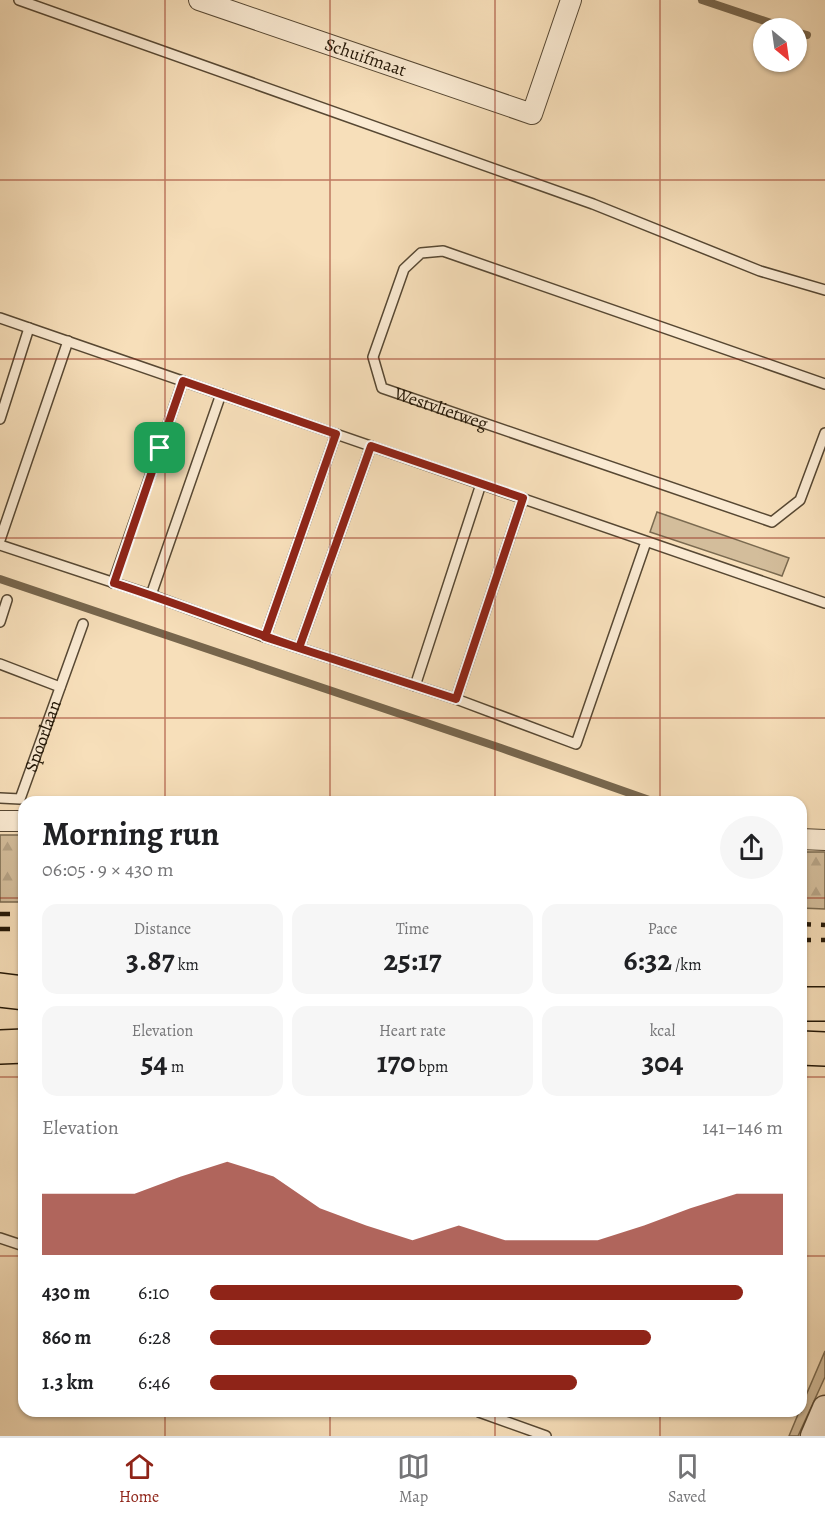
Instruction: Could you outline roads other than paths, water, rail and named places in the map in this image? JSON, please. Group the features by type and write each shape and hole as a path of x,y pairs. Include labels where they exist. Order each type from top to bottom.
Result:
{"highway":[{"path":"0,990 18,992"},
{"path":"0,1003 18,1002"},
{"path":"807,1004 825,1004"},
{"path":"0,1047 18,1046"},
{"path":"807,1048 825,1049"}],"street":[{"name":"Schuifmaat","path":"199,0 532,114 571,0"},
{"path":"0,821 18,821"},
{"path":"813,1436 825,1408"}],"lane":[{"path":"19,0 593,204 760,271 825,290"},
{"name":"Westvlietweg","path":"825,384 443,251 421,254 404,269 373,357 382,388 772,522 800,500 825,433"},
{"path":"0,318 825,603"},
{"path":"0,419 29,328"},
{"path":"0,540 68,341"},
{"path":"114,583 183,381"},
{"path":"151,595 220,394"},
{"path":"265,637 336,434"},
{"path":"299,648 371,446"},
{"path":"415,686 481,484"},
{"path":"456,699 523,498"},
{"path":"0,545 151,595 265,637 456,699 576,744 646,542"},
{"path":"0,622 7,600"},
{"name":"Spoorlaan","path":"21,796 82,624"},
{"name":"Spoorlaan","path":"0,664 60,687"},
{"name":"Spoorlaan","path":"0,798 18,799"},
{"path":"0,1238 18,1244"},
{"path":"492,1417 546,1436"}],"waterway":[{"path":"702,0 756,18"},
{"path":"0,579 638,796"}],"railway":[{"path":"0,914 18,914"},
{"path":"807,924 825,925"},
{"path":"0,929 18,929"},
{"path":"807,940 825,940"}]}
